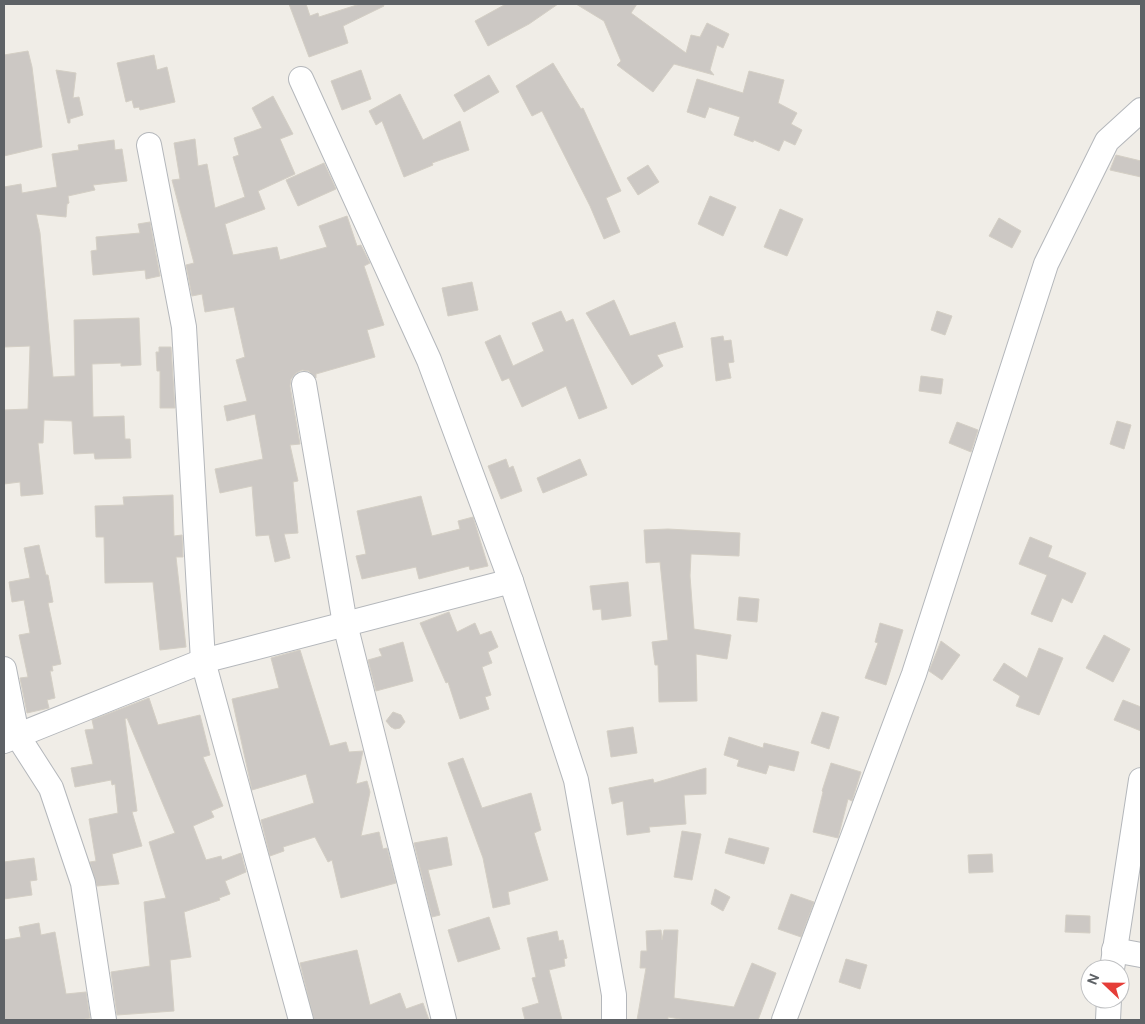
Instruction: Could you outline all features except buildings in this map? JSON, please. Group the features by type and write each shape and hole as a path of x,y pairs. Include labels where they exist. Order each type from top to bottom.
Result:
{"street":[{"path":"301,79 429,360 511,582 576,780 614,995 614,1020"},
{"path":"784,1020 914,674 1046,264 1107,141 1141,110"},
{"path":"149,145 184,327 203,660 301,1020"},
{"path":"304,384 345,624 444,1020"},
{"path":"10,738 203,660 511,582"},
{"path":"4,669 10,738 51,788 82,883 104,1020"},
{"path":"1141,780 1113,959 1141,955"}]}
